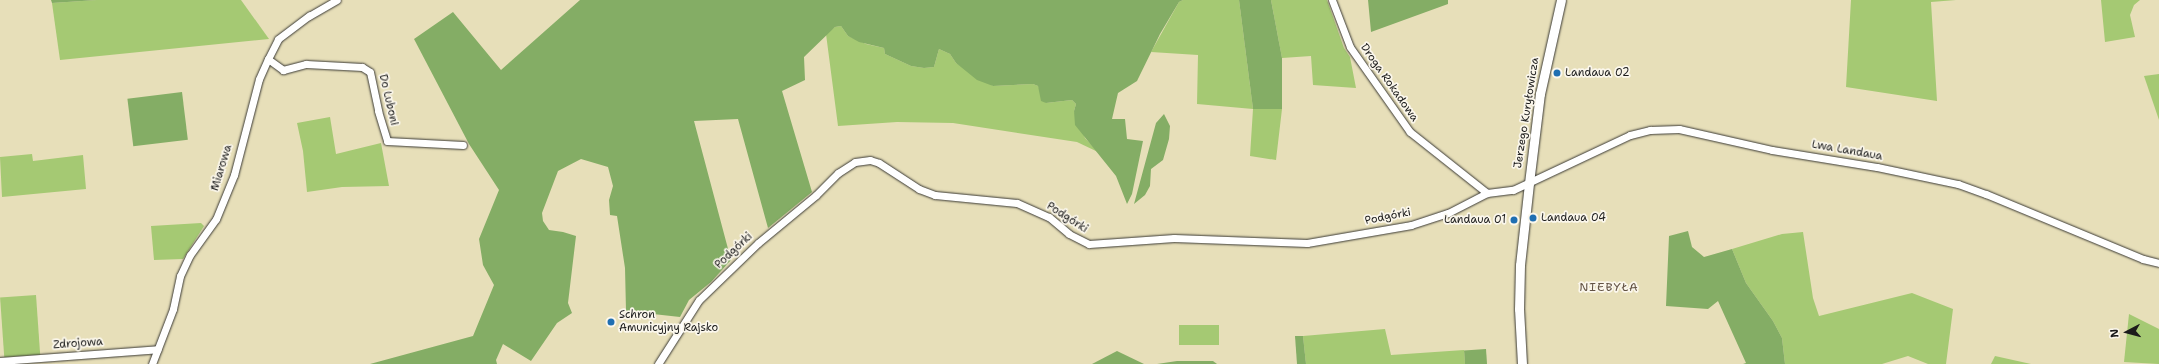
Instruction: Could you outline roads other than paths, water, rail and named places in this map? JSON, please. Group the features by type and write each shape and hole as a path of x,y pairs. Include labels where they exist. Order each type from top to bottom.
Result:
{"street":[{"name":"Miarowa","path":"152,364 173,309 180,276 190,255 216,219 234,175 259,79 278,39 309,16 337,0"},
{"name":"Droga Rokadowa","path":"1332,0 1350,47 1410,132 1487,193"},
{"name":"Jerzego Kuryłowicza","path":"1522,364 1519,309 1520,273 1529,183 1540,94 1562,0"},
{"name":"Do Luboni","path":"268,59 283,70 306,64 362,67 370,72 386,141 463,145"},
{"name":"Lwa Landaua","path":"1529,183 1630,135 1650,130 1679,129 1772,150 1877,167 1958,184 2042,216 2142,259 2159,263"},
{"name":"Podgórki","path":"658,364 699,300 758,243 816,195 838,173 855,162 870,160 879,163 919,189 935,195 1017,203 1048,217 1069,234 1089,244 1174,238 1307,243 1412,225 1448,213 1487,193 1513,190 1529,183"},
{"name":"Zdrojowa","path":"0,360 158,349"}],"place":[{"name":"Landaua 02","path":"1557,73"},
{"name":"Landaua 04","path":"1533,218"},
{"name":"Landaua 01","path":"1514,220"},
{"name":"Schron Amunicyjny Rajsko","path":"611,322"}],"district":[{"name":"NIEBYŁA","path":"1609,288"}]}
